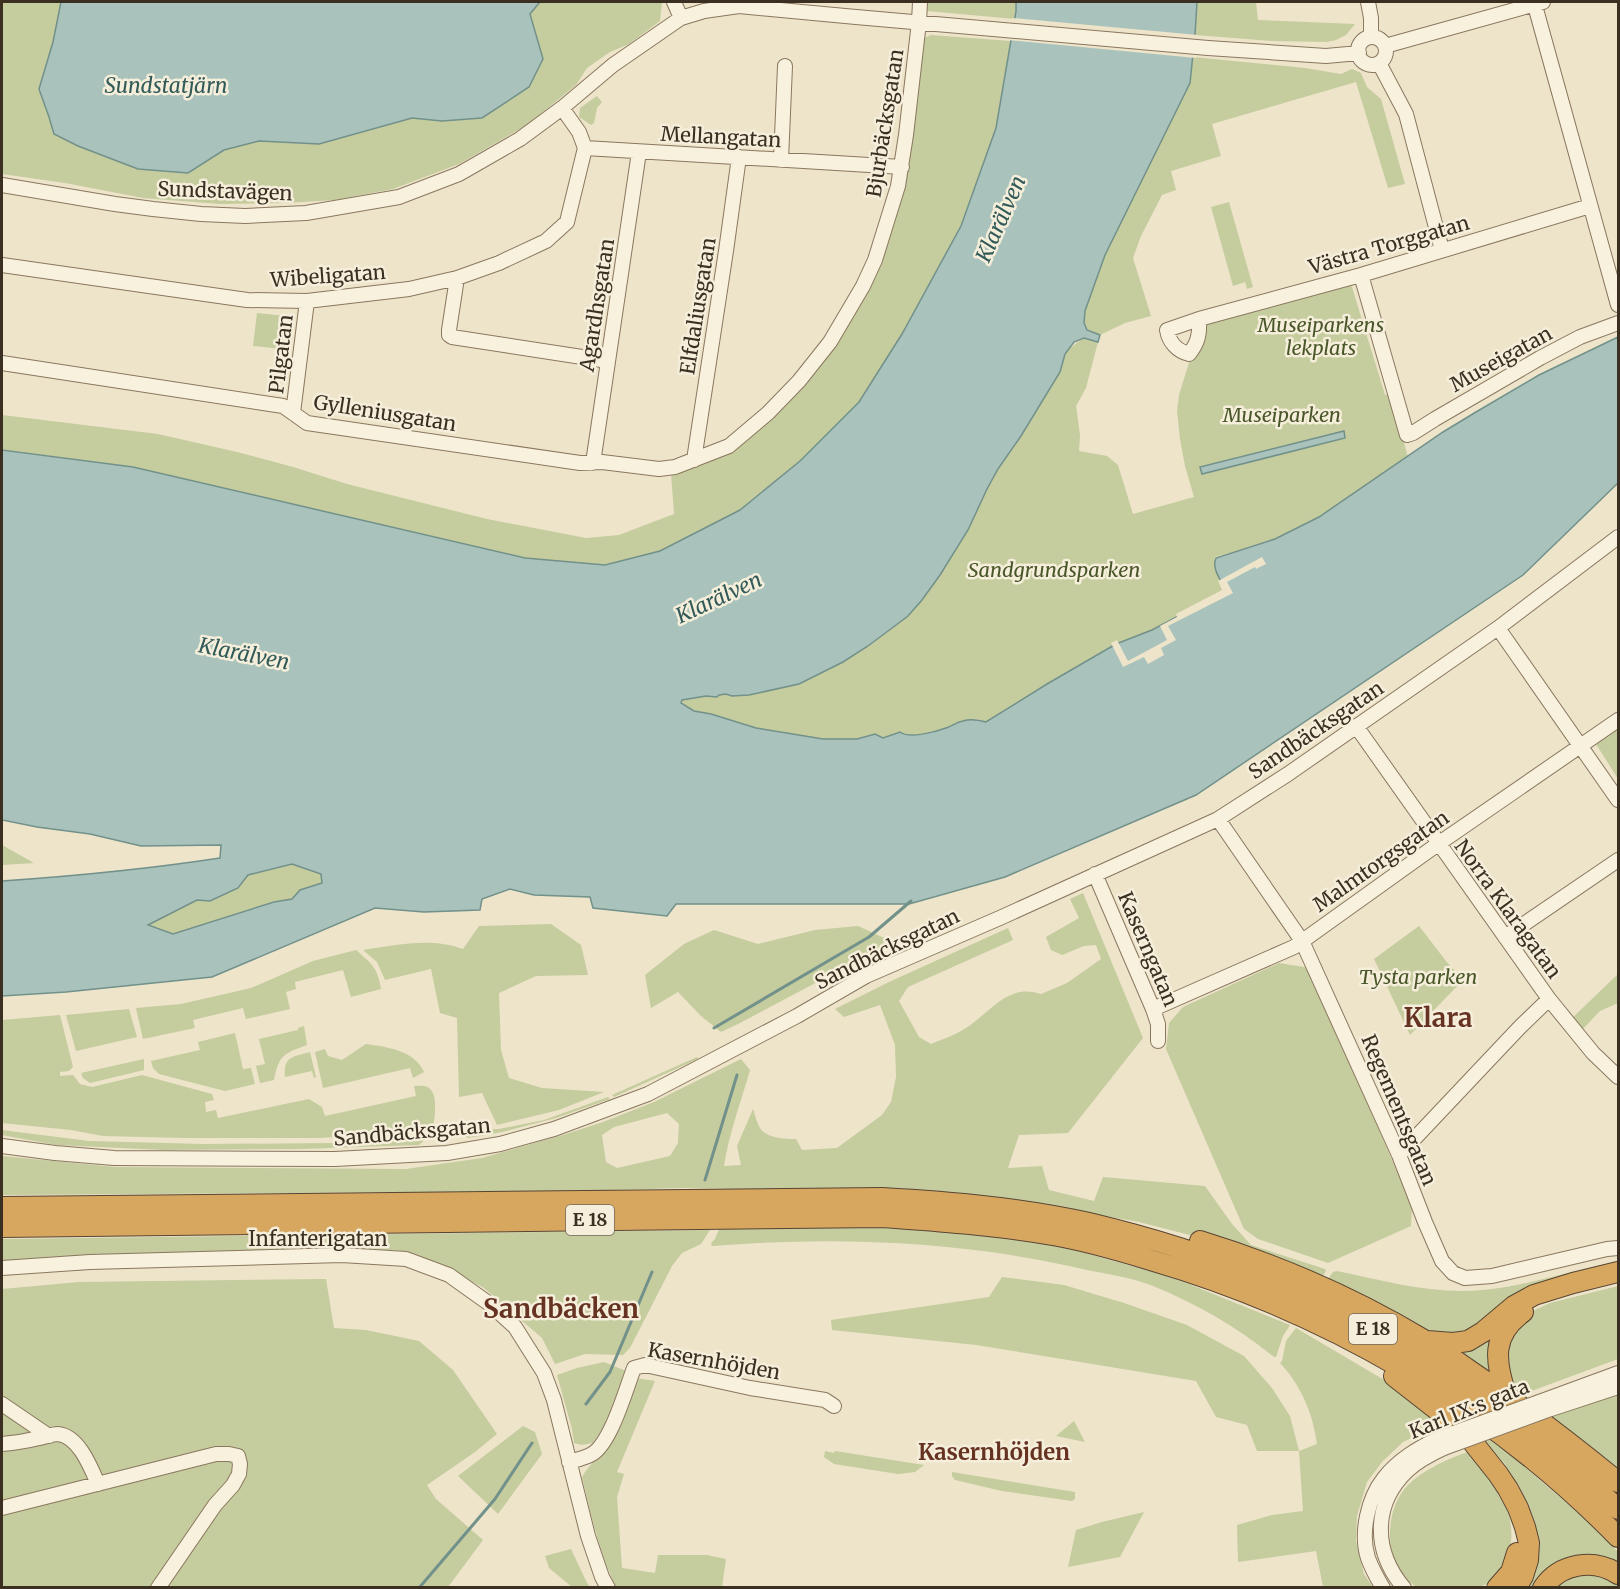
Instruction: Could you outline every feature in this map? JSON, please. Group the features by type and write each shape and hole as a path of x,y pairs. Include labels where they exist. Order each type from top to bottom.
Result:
{"highway":[{"name":"E 18","path":"2,1207 882,1198 966,1203 1088,1223 1151,1240 1263,1277 1383,1335 1467,1386 1532,1434 1581,1474 1618,1509"},
{"name":"E 18","path":"2,1227 872,1217 964,1222 1048,1234 1173,1266 1261,1297 1339,1334 1455,1401 1529,1456 1618,1537"},
{"path":"1088,1223 1151,1230 1196,1240 1260,1260 1383,1316 1506,1395 1618,1482"},
{"path":"1425,1341 1452,1343 1468,1341 1483,1332 1514,1306 1534,1294 1618,1272"},
{"path":"1506,1395 1499,1371 1498,1347 1506,1329 1512,1322 1542,1301 1618,1281"},
{"path":"1339,1334 1463,1430 1498,1474 1518,1508 1529,1543 1528,1560 1523,1576 1516,1587"},
{"path":"1497,1587 1511,1572 1517,1551 1517,1527 1513,1500"},
{"path":"1543,1587 1554,1575 1582,1564 1604,1567 1618,1574"}],"street":[{"path":"674,2 681,18"},
{"name":"Bjurbäcksgatan","path":"694,460 729,446 768,413 799,381 830,342 863,286 875,260 902,167 920,2"},
{"path":"1368,2 1371,37"},
{"path":"1386,46 1537,2 1618,305"},
{"name":"Sundstavägen","path":"2,185 115,204 201,214 245,216 306,213 399,197 459,174 520,139 562,108 613,65 681,18 704,11 739,6 1208,48 1326,56 1359,53"},
{"path":"1371,37 1381,40 1386,46 1385,55 1379,63 1366,63 1359,53 1362,42 1371,37"},
{"path":"1379,63 1406,114 1442,250"},
{"path":"781,160 785,66"},
{"path":"562,108 579,132 585,148"},
{"name":"Mellangatan","path":"585,148 902,167"},
{"name":"Wibeligatan","path":"2,265 247,300 308,301 405,290 457,278 499,263 546,241 567,222 585,148"},
{"name":"Agardhsgatan","path":"592,463 639,152"},
{"name":"Elfdaliusgatan","path":"694,460 739,157"},
{"name":"Västra Torggatan","path":"1199,320 1361,275 1590,206"},
{"name":"Museigatan","path":"1361,275 1407,435 1540,358 1580,338 1618,324"},
{"path":"457,278 449,330 449,335 452,337 608,361"},
{"name":"Pilgatan","path":"293,413 308,301"},
{"name":"Gylleniusgatan","path":"2,363 283,406 307,423 580,463 602,462 658,469 675,467 694,460"},
{"name":"Sandbäcksgatan","path":"2,1146 114,1158 335,1159 447,1153 500,1144 554,1129 648,1094 797,1016 866,976 1218,819 1288,774 1498,628 1618,537"},
{"path":"1498,628 1618,800"},
{"name":"Malmtorgsgatan","path":"1153,1009 1294,947 1618,720"},
{"name":"Norra Klaragatan","path":"1356,726 1549,999 1593,1053 1618,1077"},
{"name":"Regementsgatan","path":"1218,819 1302,941 1399,1155 1442,1261 1453,1273 1465,1278 1492,1276 1618,1248"},
{"path":"1505,937 1618,860"},
{"name":"Kaserngatan","path":"1095,874 1153,1009 1158,1023 1158,1041"},
{"path":"1399,1155 1549,999"},
{"name":"Sandbäcksgatan","path":"2,1142 55,1153"},
{"name":"Infanterigatan","path":"2,1268 90,1262 342,1255 406,1259 449,1275 491,1305 515,1327 544,1373 554,1400 588,1536 602,1577 608,1587"},
{"name":"Kasernhöjden","path":"569,1462 593,1454 600,1447 611,1427 634,1368 645,1365 750,1388 825,1400 834,1406"},
{"name":"Karl IX:s gata","path":"1383,1587 1366,1550 1365,1523 1376,1491 1384,1478 1400,1462 1414,1452 1544,1406 1618,1372"},
{"name":"Karl IX:s gata","path":"1544,1406 1618,1387"},
{"path":"2,1404 50,1436"},
{"path":"2,1444 60,1434 75,1444 85,1456 98,1485"},
{"name":"Karl IX:s gata","path":"1404,1587 1388,1565 1381,1542 1381,1521 1385,1504 1395,1485 1408,1470 1440,1444"},
{"path":"2,1508 216,1454 238,1456 239,1474 234,1485 215,1505 158,1587"}],"green space":[{"path":"2,2 61,2 53,42 49,117 54,134 187,173 224,150 259,141 319,144 412,118 442,121 482,118 529,87 543,59 530,13 540,2 662,2 660,21 629,44 610,52 587,68 576,85 527,125 459,164 393,189 335,200 220,204 143,198 2,174"},
{"path":"921,2 1016,2 1015,19 927,11"},
{"path":"1197,2 1256,2 1258,20 1355,24 1346,35 1327,42 1272,41 1195,35"},
{"path":"931,35 1011,41 996,128 961,226 902,334 859,402 800,461 740,510 660,551 605,565 525,558 133,467 2,450 2,415 158,434 237,452 347,484 487,519 586,538 619,535 674,514 671,473 714,459 829,353 888,241 920,40"},
{"path":"1193,57 1305,68 1341,74 1352,69 1361,73 1367,87 1381,99 1405,184 1388,188 1356,82 1212,124 1221,156 1171,171 1176,190 1162,195 1141,236 1133,258 1151,316 1125,323 1100,335 1087,330 1084,323 1085,311 1105,255 1190,83"},
{"path":"597,96 602,102 597,108 594,123 591,125 579,117 580,108"},
{"path":"1229,202 1253,287 1247,289 1245,282 1233,286 1211,207"},
{"name":"Sandgrundsparken","path":"1346,283 1352,287 1385,395 1390,394 1408,457 1309,523 1273,540 1215,557 1214,563 1226,591 1152,630 1116,644 986,722 978,719 965,720 946,728 920,734 823,739 756,728 694,711 681,703 682,700 706,696 749,695 799,684 843,662 908,616 940,575 968,530 987,489 1066,353 1084,338 1098,342 1086,388 1076,406 1080,435 1079,451 1107,456 1118,465 1133,514 1194,497 1185,466 1177,411 1179,395 1197,337 1196,323"},
{"path":"257,313 286,316 282,349 253,346"},
{"path":"1618,729 1618,779 1596,744"},
{"path":"2,845 34,863 2,865"},
{"path":"292,864 321,874 322,883 300,890 292,899 274,902 173,934 148,925 197,900 210,901 238,888 248,875"},
{"path":"1083,893 1143,1038 1068,1133 1019,1135 1008,1168 1042,1166 1049,1190 1094,1201 1103,1177 1205,1186 1232,1224 1251,1245 1325,1269 1322,1277 1213,1241 1139,1222 997,1197 946,1193 684,1188 2,1195 2,1156 115,1167 406,1169 482,1158 603,1122 654,1102 741,1059 750,1070 724,1166 741,1165 737,1146 753,1109 760,1128 767,1134 776,1138 796,1139 802,1150 837,1148 882,1115 891,1102 896,1077 895,1045 880,1005 844,1017 835,1009 1008,928 1013,940 908,987 899,1001 919,1037 931,1044 965,1029 1010,995 1019,992 1041,994 1067,983 1101,959 1096,945 1084,946 1062,955 1051,950 1046,937 1079,918 1070,899","holes":["667,1113 679,1124 678,1143 670,1156 617,1168 606,1162 602,1135 614,1127"]},
{"path":"551,924 581,945 588,975 536,976 499,993 501,1050 509,1078 542,1088 604,1092 559,1110 497,1125 482,1093 459,1097 457,1018 440,1013 431,969 385,980 377,962 363,950 426,943 439,943 463,949 479,926"},
{"path":"858,926 893,942 721,1032 701,1016 678,992 651,1008 645,975 684,944 714,930 758,944 815,930"},
{"name":"Tysta parken","path":"1419,926 1463,980 1410,1035 1374,959"},
{"path":"356,950 373,966 381,989 351,997 343,970 295,982 296,989 286,992 290,1009 246,1019 243,1008 193,1020 195,1028 143,1039 136,1008 181,1004 251,988 313,961"},
{"path":"1279,963 1310,968 1412,1207 1411,1226 1328,1263 1258,1239 1244,1229 1166,1049 1169,1023 1183,1007"},
{"path":"1618,974 1618,1003 1600,1011 1579,1033 1567,1023"},
{"path":"129,1009 137,1037 76,1051 66,1015"},
{"path":"60,1015 73,1067 69,1071 60,1072 60,1076 73,1075 80,1084 92,1087 142,1075 212,1094 214,1100 205,1102 206,1112 216,1110 218,1118 309,1099 322,1107 325,1116 416,1096 414,1086 424,1086 432,1091 434,1096 433,1130 320,1138 185,1138 103,1136 71,1130 2,1123 2,1020"},
{"path":"304,1026 307,1045 284,1056 278,1065 274,1080 260,1083 256,1066 265,1064 259,1039 298,1030"},
{"path":"235,1033 243,1069 251,1068 255,1084 225,1091 159,1074 153,1068 151,1061 200,1050 198,1042"},
{"path":"366,1044 391,1048 407,1054 424,1072 413,1078 410,1068 323,1088 315,1052 325,1049 328,1056 342,1060"},
{"path":"310,1052 316,1077 314,1078 312,1071 285,1077 286,1065 290,1059"},
{"path":"697,1057 698,1059 614,1097 612,1095"},
{"path":"144,1059 144,1070 90,1083 83,1078 81,1073"},
{"path":"608,1097 610,1099 556,1118 502,1132 469,1138 457,1131 499,1129 544,1120"},
{"path":"2,1130 89,1141 203,1144 339,1143 429,1136 419,1145 164,1150 56,1145 2,1135"},
{"path":"720,1227 909,1228 1064,1247 1174,1278 1290,1325 1274,1357 1246,1336 1201,1308 1146,1283 1129,1278 1041,1260 900,1243 806,1241 712,1246 711,1243"},
{"path":"710,1230 701,1244 682,1253 672,1266 630,1348 623,1355 585,1354 555,1364 542,1338 484,1288 437,1263 395,1250 76,1257 2,1263 2,1239"},
{"path":"1618,1262 1618,1268 1464,1336 1429,1332 1327,1280 1333,1272 1337,1271 1428,1289 1483,1290 1517,1285"},
{"path":"1002,1277 1064,1285 1124,1303 1187,1325 1244,1356 1272,1388 1290,1416 1299,1451 1257,1451 1247,1425 1216,1417 1196,1381 976,1345 832,1330 831,1320 989,1297"},
{"path":"326,1279 334,1328 366,1330 419,1341 453,1370 497,1434 427,1485 436,1499 483,1540 448,1587 2,1588 2,1289 79,1282"},
{"path":"1618,1286 1618,1359 1515,1397 1505,1377 1508,1334 1520,1320 1550,1303"},
{"path":"1296,1328 1391,1384 1445,1422 1403,1442 1382,1462 1367,1482 1357,1516 1356,1541 1364,1574 1373,1587 1323,1587 1316,1551 1238,1562 1237,1525 1272,1515 1303,1511 1299,1451 1317,1444 1305,1400 1280,1363 1286,1341"},
{"path":"1493,1328 1494,1381 1451,1351"},
{"path":"604,1362 626,1371 616,1399 609,1417 593,1443 582,1445 574,1443 557,1375"},
{"path":"636,1378 655,1381 617,1472 624,1474 617,1497 622,1568 655,1573 658,1555 707,1555 726,1559 722,1587 616,1587 610,1574 596,1533 582,1477 607,1447"},
{"path":"1618,1395 1618,1470 1547,1418"},
{"path":"1074,1421 1085,1442 1056,1436"},
{"path":"523,1426 535,1432 542,1454 498,1514 458,1476"},
{"path":"1491,1438 1591,1524 1618,1552 1618,1563 1593,1556 1570,1557 1549,1567 1533,1587 1524,1587 1525,1501 1505,1464 1484,1441"},
{"path":"825,1451 924,1465 915,1472 898,1474 834,1464 824,1457"},
{"path":"1470,1451 1496,1485 1505,1504 1511,1530 1508,1555 1489,1582 1482,1586 1417,1587 1406,1578 1392,1553 1390,1538 1394,1509 1400,1495 1416,1478 1438,1464"},
{"path":"952,1472 1075,1492 1075,1499 1072,1501 1002,1491 955,1480"},
{"path":"1144,1512 1120,1557 1068,1567 1076,1530"},
{"path":"571,1549 590,1587 572,1587 549,1568 545,1556"},
{"path":"1601,1572 1618,1583 1618,1587 1551,1588 1558,1578"}],"water":[{"name":"Sundstatjärn","path":"61,2 540,2 530,14 543,59 529,87 482,118 442,121 412,118 319,144 259,141 224,150 188,173 138,169 78,146 54,134 39,89 53,42"},
{"name":"Klarälven","path":"1016,2 1197,2 1190,83 1105,255 1085,311 1084,323 1087,330 1100,335 1098,342 1084,338 1074,342 1065,354 1060,372 998,469 968,530 940,575 908,616 843,662 799,684 749,695 706,696 682,700 681,703 694,711 756,728 823,739 857,739 875,734 883,738 900,732 916,735 941,730 966,720 986,722 1116,644 1152,630 1226,591 1216,571 1216,558 1275,539 1319,517 1476,412 1539,375 1618,337 1618,483 1523,575 1196,795 1005,877 909,904 676,904 667,916 593,908 590,897 534,895 510,889 482,899 480,910 424,912 375,908 212,977 2,996 2,881 111,872 220,858 221,845 141,846 90,834 2,820 2,450 133,467 525,558 605,565 660,551 740,510 800,461 859,402 902,334 961,226 996,128","holes":["292,864 321,874 322,883 300,890 292,899 274,902 173,934 148,925 197,900 210,901 238,888 248,875"]},
{"path":"1344,431 1345,438 1202,474 1200,467"}],"pier":[{"path":"1012,18 1198,35 1196,58 1008,40"},
{"path":"1262,557 1266,564 1256,569 1255,567 1227,582 1233,593 1168,626 1176,640 1161,648 1164,655 1148,664 1144,657 1123,667 1111,643 1117,640 1128,661 1167,640 1160,626 1177,617 1176,614 1222,590 1218,581"}],"waterway":[{"path":"714,1028 869,937 911,901"},
{"path":"705,1180 737,1075"},
{"path":"586,1404 610,1372 652,1272"},
{"path":"419,1588 495,1499 532,1443"}],"district":[{"name":"Klara","path":"1438,1018"},
{"name":"Sandbäcken","path":"561,1309"},
{"name":"Kasernhöjden","path":"994,1452"}],"park label":[{"name":"Museiparkens lekplats","path":"1321,336"},
{"name":"Museiparken","path":"1282,415"}]}
